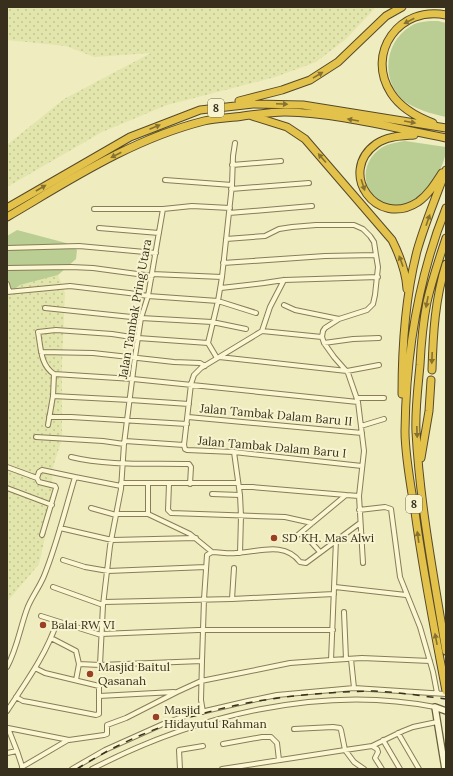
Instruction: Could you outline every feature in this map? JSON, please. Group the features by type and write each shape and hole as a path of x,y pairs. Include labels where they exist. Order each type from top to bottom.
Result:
{"highway":[{"path":"200,110 249,99 310,80 338,62 386,16 402,7"},
{"path":"446,15 439,13 427,14 413,18 402,24 390,36 384,48 382,61 386,83 398,102 423,119 446,128"},
{"name":"8","path":"7,208 130,137 200,110 253,104 303,105 446,128"},
{"name":"8","path":"7,217 89,169 147,140 164,133 205,121 269,112 320,114 446,138"},
{"path":"247,116 287,127 305,139 392,240 401,257 405,270 408,299"},
{"path":"423,134 387,138 368,150 362,164 360,175 363,188 368,197 373,202 386,207 398,208 412,205 419,201 429,191 446,169"},
{"path":"405,432 402,382 408,299 418,251 446,169"},
{"name":"8","path":"446,208 430,255 419,299 412,337 407,382 405,432 424,576 446,693"},
{"name":"8","path":"446,238 427,302 417,390 416,430 419,472 446,651"},
{"path":"432,370 433,331 439,290 446,264"},
{"path":"439,290 446,278"},
{"path":"419,472 429,411 432,380"}],"main road":[{"path":"445,769 435,708 446,711"}],"street":[{"path":"218,358 208,343 222,277 232,187 234,143"},
{"path":"232,165 282,161"},
{"path":"165,180 232,187 309,183"},
{"path":"94,209 163,209 192,206 230,208"},
{"path":"229,213 312,206"},
{"name":"Jalan Tambak Pring Utara","path":"100,665 103,604 121,485 135,357 141,318 148,296 156,254 163,209"},
{"path":"226,239 265,236 275,230 292,227 316,225 354,225 363,229 374,242 378,267 378,278 374,300 371,307 367,310 339,319 325,328 322,337 324,343 334,357 347,371 357,400 364,450 359,496 363,563"},
{"path":"99,228 159,233"},
{"path":"7,248 79,246 156,254"},
{"path":"223,263 325,256 376,255"},
{"path":"7,268 71,267 152,275 222,277"},
{"path":"220,288 284,280 378,278"},
{"path":"262,331 270,307 284,280"},
{"path":"7,284 8,291 70,286 148,296 218,301 256,313"},
{"path":"284,305 294,310 339,319"},
{"path":"45,308 141,318 212,322 246,329"},
{"path":"208,343 138,338 116,334 63,330 38,332 44,363 48,370 54,374 133,379 357,400 384,398"},
{"path":"184,445 191,384 196,372 262,331 322,337"},
{"path":"324,343 379,338"},
{"path":"41,352 93,353 174,362 200,363 204,366"},
{"path":"218,358 347,371 379,365"},
{"path":"48,425 53,396 54,374"},
{"path":"53,396 189,404"},
{"path":"49,417 187,424"},
{"name":"Jalan Tambak Dalam Baru II","path":"188,417 362,433"},
{"path":"361,426 384,419"},
{"name":"Jalan Tambak Dalam Baru I","path":"36,437 184,445 185,449 188,450 234,452 362,466"},
{"path":"234,452 240,495 240,553"},
{"path":"71,457 87,460 189,464 191,466 190,484"},
{"path":"7,467 37,478 39,482 56,487 42,535"},
{"path":"37,478 39,472 42,470 121,485 148,483 238,485 359,496"},
{"path":"7,667 13,657 28,606 44,576 75,477"},
{"path":"148,483 148,514"},
{"path":"169,484 168,510 170,512 285,517 312,523"},
{"path":"7,488 52,505"},
{"path":"212,494 240,495"},
{"path":"292,540 346,495"},
{"path":"359,510 385,507 391,509 397,567 406,595 420,627 430,661 437,693"},
{"path":"91,508 116,514 148,514 196,538 212,552"},
{"path":"203,712 201,681 207,555 212,552 240,553 270,549 283,550 292,554 302,563 310,560 360,523"},
{"path":"60,528 112,540 196,538"},
{"path":"302,532 320,552"},
{"path":"331,660 336,540"},
{"path":"63,560 85,567 108,570 206,567"},
{"path":"232,598 234,568"},
{"path":"53,587 103,604 334,594"},
{"path":"335,587 406,595"},
{"path":"344,612 348,659 354,688"},
{"path":"41,616 101,635 203,630 333,630"},
{"path":"7,711 35,668 51,638 56,622"},
{"path":"51,638 76,651 79,664 76,680"},
{"path":"8,727 68,740 106,734 107,725 133,715 201,681 290,663 348,659 430,661"},
{"path":"79,664 100,665 202,661"},
{"path":"16,697 29,702 96,715 99,714 99,686 45,673 35,668"},
{"path":"72,769 105,750 157,726 188,715 277,695 354,688 386,689 418,693 446,693"},
{"path":"99,696 177,692"},
{"path":"92,769 126,752 175,732 220,718 259,710 320,702 356,700 402,702 435,708"},
{"path":"222,769 372,746 413,727 437,722"},
{"path":"8,727 18,751 22,768 68,740"},
{"path":"294,729 340,728 345,750 354,762 364,769"},
{"path":"398,733 419,769"},
{"path":"223,744 262,737 271,737 277,743 279,760"},
{"path":"383,740 400,769"},
{"path":"180,769 179,750 204,746"},
{"path":"372,746 378,749 375,758 382,769"},
{"path":"7,753 18,751"}],"green space":[{"path":"7,7 376,7 346,39 316,62 275,77 167,105 102,132 7,187 7,145 64,99 151,53 94,57 66,46 7,40"},
{"path":"438,21 446,23 446,117 418,109 403,100 391,82 389,71 391,50 402,33 417,23"},
{"path":"405,141 446,147 446,152 440,171 427,191 412,202 403,205 386,205 371,193 367,186 367,165 370,159 380,149 389,144"},
{"path":"17,230 66,243 77,250 76,259 58,275 20,285 7,295 7,236"},
{"path":"58,275 65,293 62,362 62,439 52,470 53,502 39,564 7,602 7,295 20,285"}],"railway":[{"path":"77,769 105,752 166,725 198,715 263,700 340,692 374,691 446,699"}],"place":[{"name":"SD KH. Mas Alwi","path":"274,538"},
{"name":"Balai RW VI","path":"43,625"},
{"name":"Masjid Baitul Qasanah","path":"90,674"},
{"name":"Masjid Hidayutul Rahman","path":"156,717"}]}
